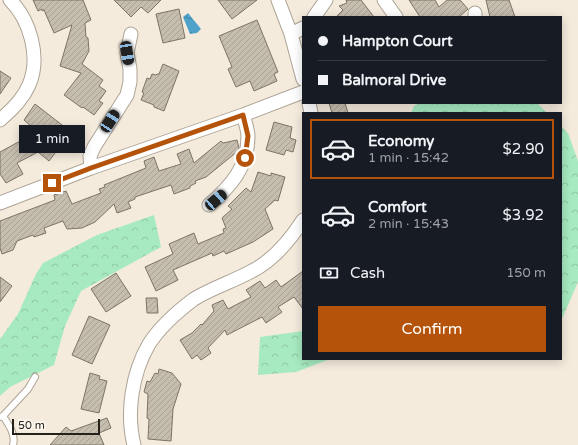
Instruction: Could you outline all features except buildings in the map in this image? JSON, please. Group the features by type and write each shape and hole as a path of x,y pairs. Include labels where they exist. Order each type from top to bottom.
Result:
{"street":[{"path":"0,120 12,110 22,98 30,84 33,68 34,51 24,18 10,0"},
{"path":"278,0 291,34 302,75"},
{"path":"315,16 326,0"},
{"path":"384,0 395,16"},
{"path":"291,34 302,28"},
{"path":"91,168 90,156 94,147 127,95 130,82 130,68 127,53 131,34"},
{"path":"0,203 91,168 243,115 302,92"},
{"path":"210,205 235,179 245,158 248,136 243,115"},
{"path":"134,445 130,418 132,399 135,380 141,361 149,344 177,313 195,299 253,271 269,260 282,249 302,222"}],"lane":[{"path":"13,445 14,441 11,428 2,417 28,389 35,376"}],"green space":[{"path":"418,104 538,104 546,112 411,112 414,106"},
{"path":"562,127 568,133 578,161 578,282 562,319"},
{"path":"154,215 161,247 81,291 65,326 54,365 10,387 0,396 0,339 18,314 36,274 43,263 97,235"},
{"path":"302,331 302,360 327,360 296,372 258,375 260,337"}],"water":[{"path":"188,13 201,29 197,33 190,34 183,17"}],"route":[{"path":"52,183 243,115 248,136 245,158"}]}
